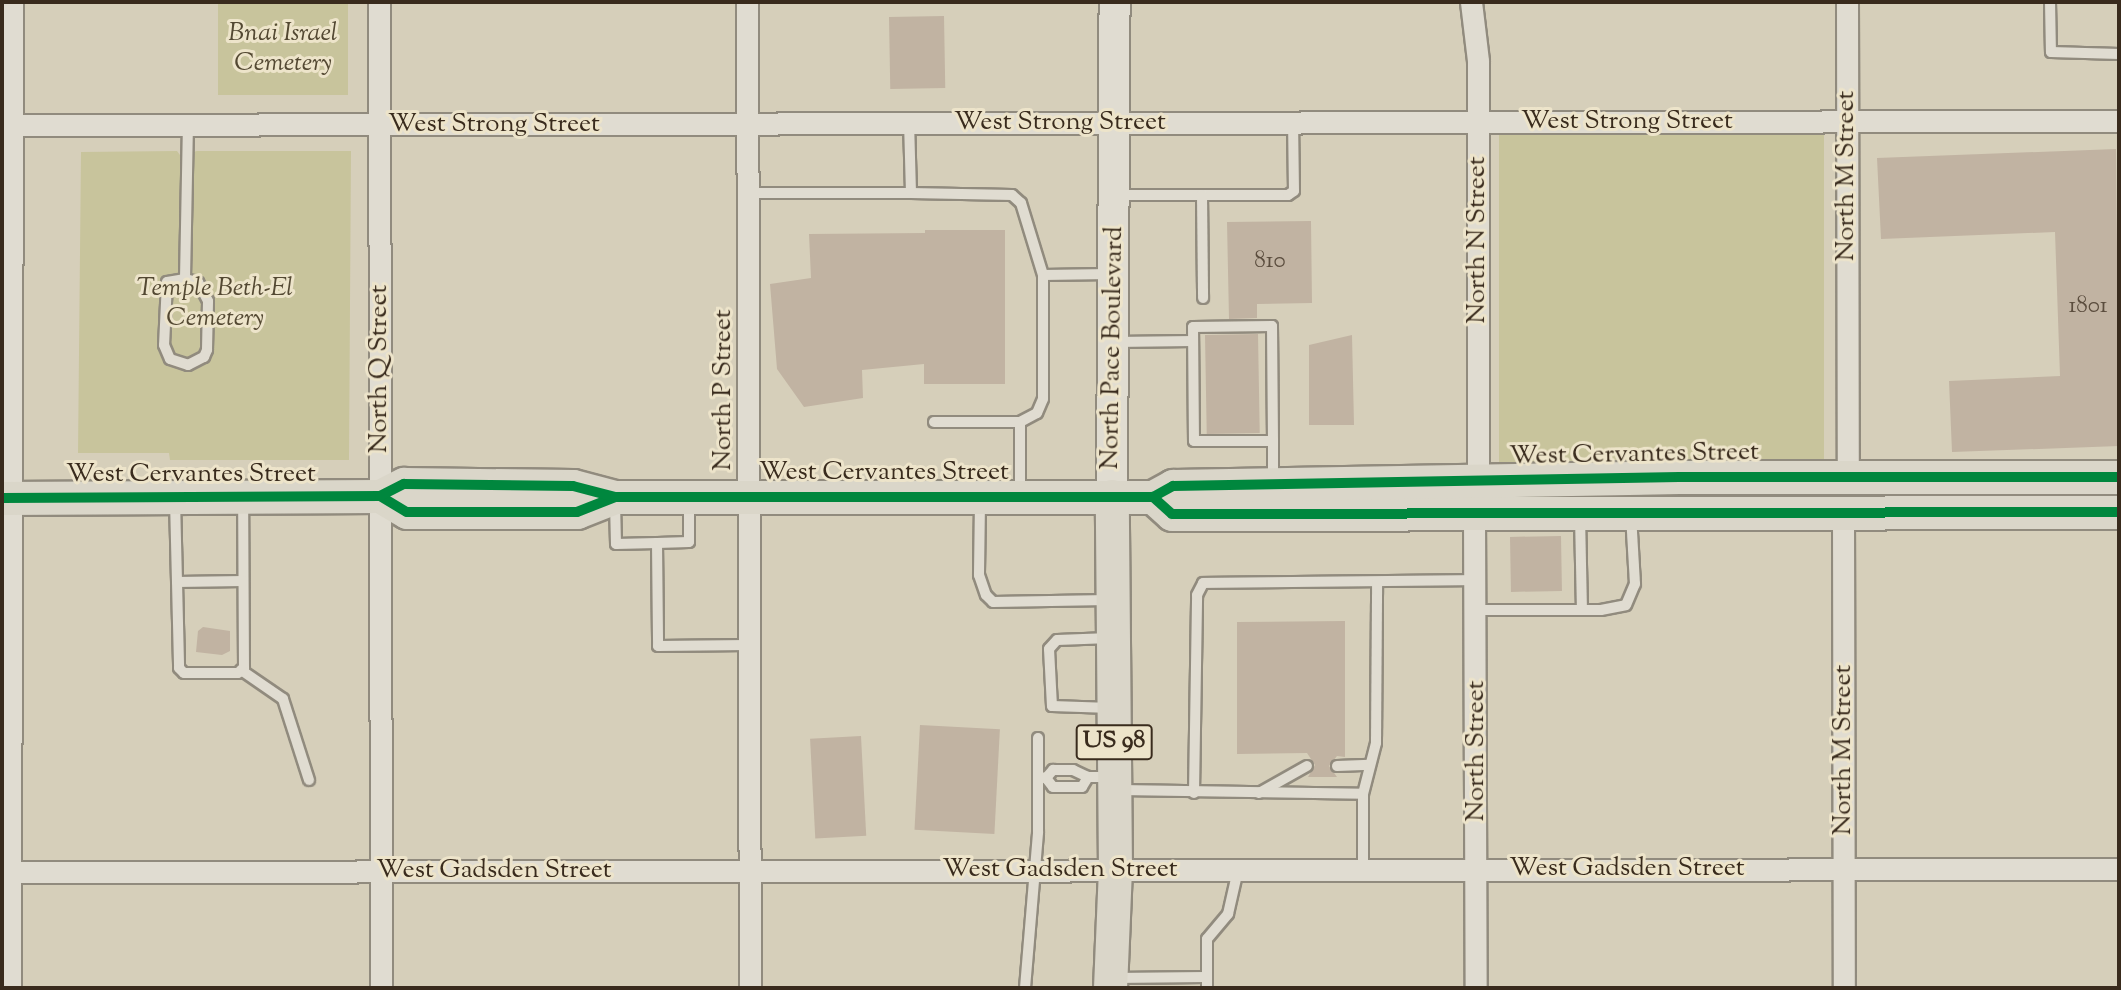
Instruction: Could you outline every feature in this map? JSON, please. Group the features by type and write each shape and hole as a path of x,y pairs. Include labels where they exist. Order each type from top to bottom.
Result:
{"main road":[{"name":"North Pace Boulevard","path":"1110,983 1115,870 1105,781 1114,708 1112,496 1115,2"},
{"name":"West Cervantes Street","path":"7,498 380,496 404,484 573,486 615,497 1153,497 1173,486 1848,476 2119,477"},
{"name":"West Cervantes Street","path":"1153,497 1172,514 2119,512"}],"street":[{"path":"10,988 6,872 7,125 12,2"},
{"name":"North Q Street","path":"379,2 381,988"},
{"name":"North P Street","path":"747,2 750,988"},
{"name":"North N Street","path":"1471,2 1478,61 1478,480"},
{"name":"North M Street","path":"1847,2 1848,476"},
{"name":"West Strong Street","path":"7,125 2119,121"},
{"name":"North M Street","path":"1843,512 1844,988"},
{"name":"North Street","path":"1474,513 1477,580 1476,988"},
{"name":"West Gadsden Street","path":"6,872 2119,869"}],"lane":[{"path":"2050,2 2051,52 2119,54"},
{"path":"1115,195 1288,195 1294,191 1293,122"},
{"path":"909,123 911,193"},
{"path":"185,279 188,125"},
{"path":"747,193 911,193 1017,197 1043,275 1043,399 1037,413 1020,422 934,422"},
{"path":"1202,195 1203,298"},
{"path":"1043,275 1115,274"},
{"path":"185,279 198,282 208,301 207,350 204,357 188,365 170,359 164,345 167,282 185,279"},
{"path":"1273,441 1194,441 1193,327 1272,326 1273,410 1273,441 1273,484"},
{"path":"1114,342 1193,341"},
{"path":"1258,356 1272,356"},
{"path":"1193,357 1206,357"},
{"path":"1259,384 1272,384"},
{"path":"1193,385 1206,385"},
{"path":"1194,410 1207,411"},
{"path":"1259,410 1273,410"},
{"path":"1020,422 1020,496"},
{"path":"615,497 616,544 689,542 689,496"},
{"path":"980,496 979,575 986,595 993,601 1113,600"},
{"path":"175,497 179,668 184,673 241,670 283,699 309,780"},
{"path":"241,670 243,497"},
{"path":"1580,513 1582,610"},
{"path":"1477,610 1582,610 1626,605 1635,584 1631,513"},
{"path":"657,543 658,646 747,645"},
{"path":"1194,793 1197,595 1203,583 1477,580"},
{"path":"177,582 243,581"},
{"path":"1363,869 1363,794 1376,743 1377,582"},
{"path":"1113,638 1056,640 1049,649 1052,706 1114,708"},
{"path":"1025,988 1032,870 1042,778 1038,738"},
{"path":"1337,766 1370,765"},
{"path":"1259,793 1307,766"},
{"path":"1042,778 1053,770 1073,770 1105,781 1194,793 1363,794"},
{"path":"1042,778 1053,787 1082,787 1105,781"},
{"path":"1110,983 1206,983 1207,939 1228,914 1238,870"}],"green space":[{"name":"Bnai Israel Cemetery","path":"218,2 348,2 348,95 218,95"},
{"path":"1499,135 1824,135 1824,469 1499,469"},
{"name":"Temple Beth-El Cemetery","path":"177,151 180,155 197,151 351,151 349,460 170,460 169,453 78,453 81,152"}],"building":[{"path":"944,16 945,88 890,89 889,17"},
{"path":"2116,149 2119,446 1952,452 1949,381 2060,376 2055,232 1881,239 1877,158"},
{"path":"1311,221 1312,303 1257,304 1257,318 1229,319 1227,222"},
{"path":"925,230 1005,230 1005,384 924,384 924,364 862,370 863,398 804,407 777,369 770,284 811,278 809,234 925,233"},
{"path":"1258,334 1260,433 1207,434 1205,335"},
{"path":"1352,335 1354,425 1309,425 1309,345"},
{"path":"1561,536 1562,591 1511,592 1510,537"},
{"path":"1345,621 1345,757 1337,756 1329,766 1337,777 1308,777 1315,765 1307,753 1237,754 1237,622"},
{"path":"203,627 230,631 230,651 222,655 196,652 198,631"},
{"path":"920,725 1000,729 994,834 915,830"},
{"path":"861,736 866,836 815,839 810,739"}],"cycle path":[{"path":"2,498 380,496 404,484 573,486 615,497 1153,497 1173,486 1679,477 2119,477"},
{"path":"380,496 407,512 577,512 615,497"},
{"path":"1153,497 1172,514 2119,512"}]}
